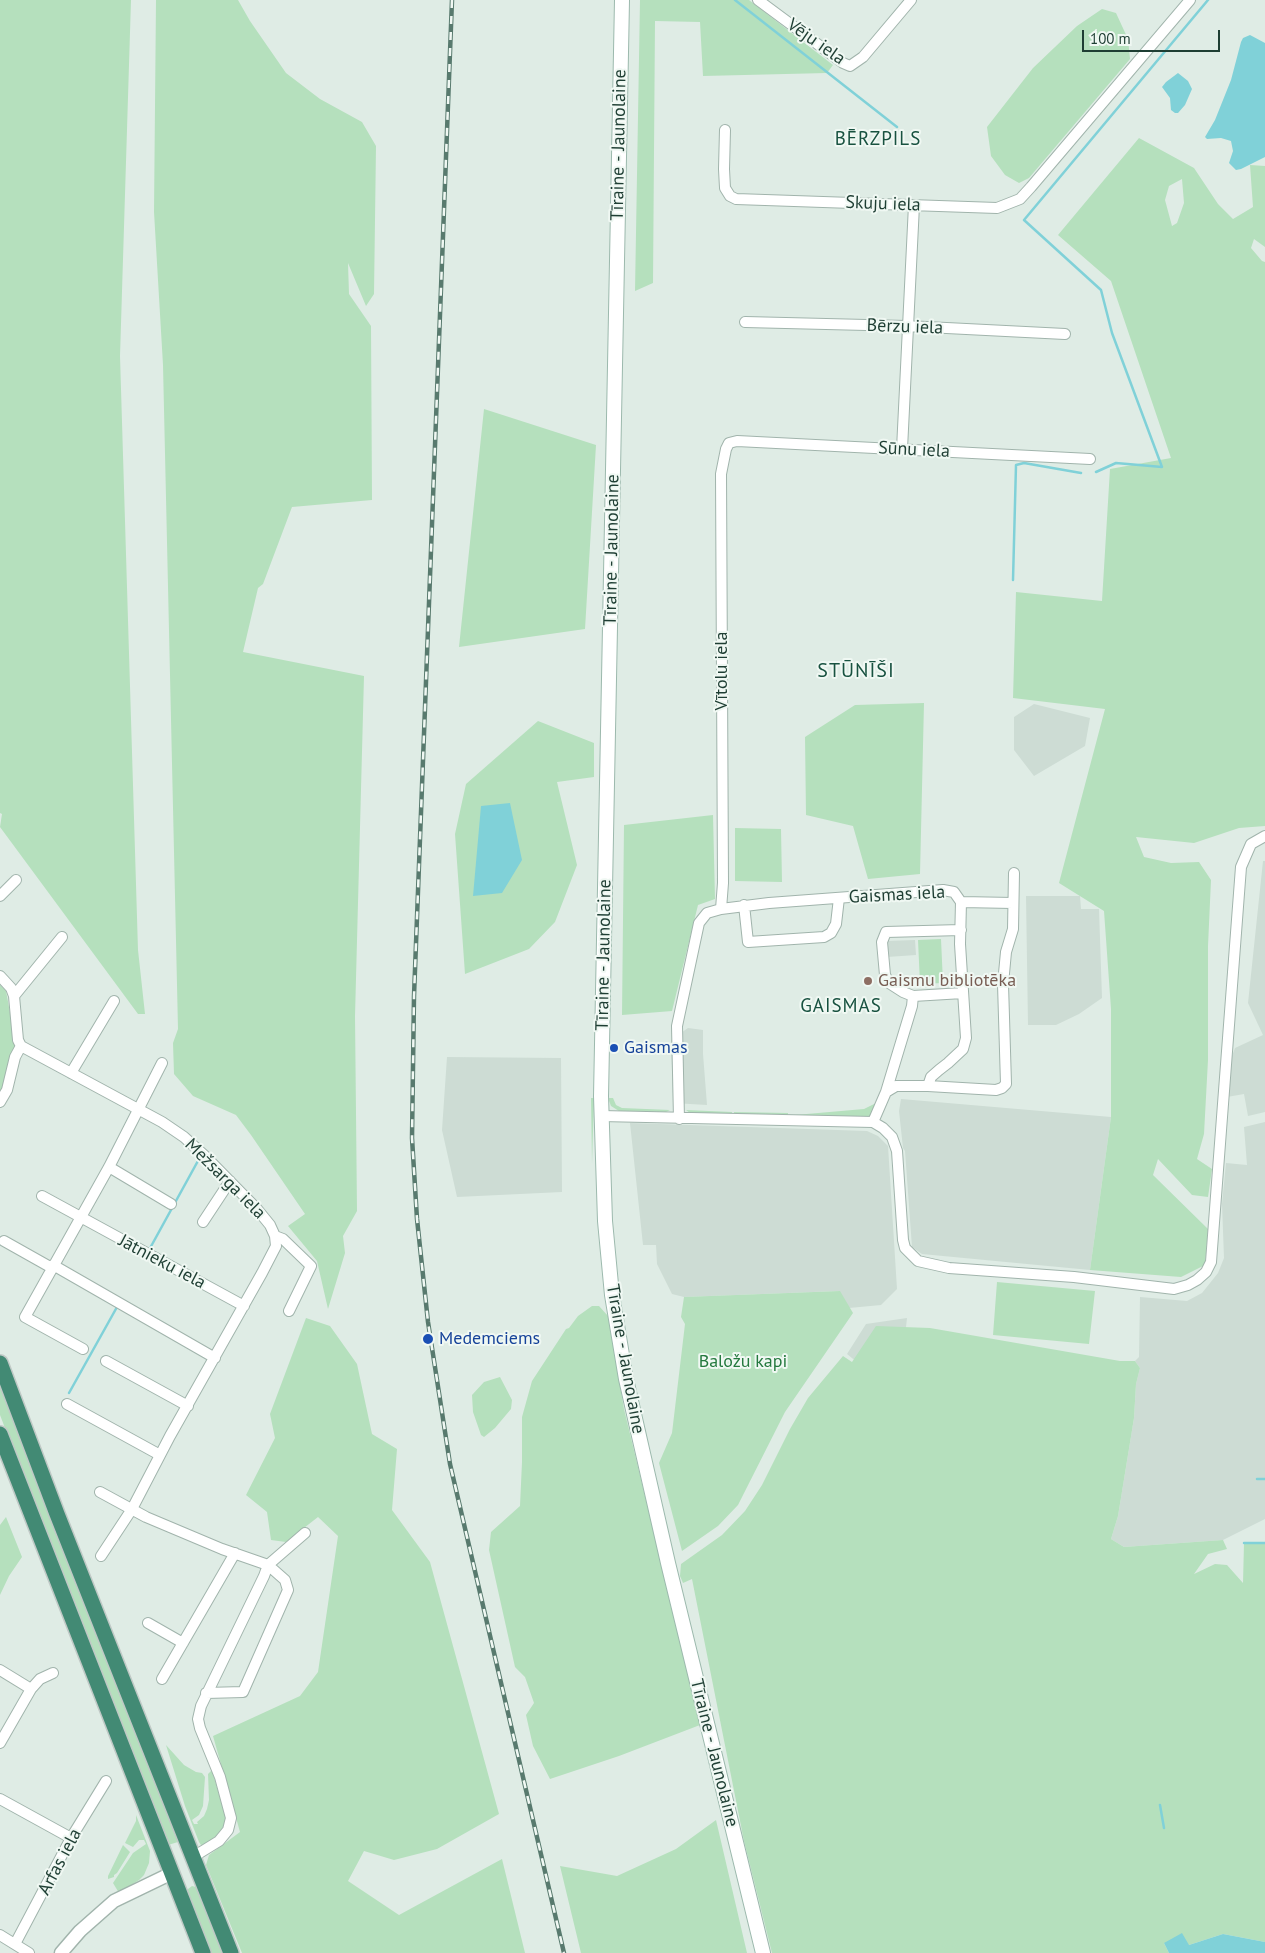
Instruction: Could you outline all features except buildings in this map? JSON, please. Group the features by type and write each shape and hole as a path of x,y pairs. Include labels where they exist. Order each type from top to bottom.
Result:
{"highway":[{"path":"0,1363 57,1514 230,1953"},
{"path":"0,1434 23,1497 204,1953"}],"main road":[{"name":"Tīraine - Jaunolaine","path":"622,0 601,1116 605,1221 612,1295 622,1361 652,1496 763,1953"}],"street":[{"name":"Vēju iela","path":"758,0 843,63 850,66 862,57 911,0"},
{"name":"Skuju iela","path":"725,130 725,188 730,196 744,200 997,208 1020,199 1190,0"},
{"path":"902,449 914,204"},
{"name":"Bērzu iela","path":"745,322 907,326 1065,334"},
{"name":"Sūnu iela","path":"737,441 1090,459"},
{"name":"Vītolu iela","path":"721,909 721,474 726,449 730,443 737,441"},
{"path":"601,1116 873,1122 892,1137 897,1151 901,1232 905,1248 913,1257 927,1264 948,1268 1074,1278 1174,1289 1197,1280 1206,1272 1211,1262 1241,867 1251,844 1265,836"},
{"path":"886,1092 896,1086 996,1090 1006,1084 1003,984 1006,952 1014,929 1014,873"},
{"path":"0,896 16,880"},
{"name":"Gaismas iela","path":"679,1119 677,1030 699,922 707,913 744,905 943,890 954,892 961,902 1013,903"},
{"path":"744,905 748,942 824,937 831,933 836,924 839,898"},
{"path":"928,1086 931,1078 938,1070 963,1049 966,1038 961,902"},
{"path":"961,930 886,932 882,942 885,975 889,983 903,992 913,996 963,993"},
{"path":"14,996 62,937"},
{"path":"0,976 11,988 14,996 18,1040 21,1046 15,1056 6,1090 0,1102"},
{"path":"873,1122 886,1092 912,1006 913,996"},
{"path":"71,1073 114,1001"},
{"name":"Mežsarga iela","path":"21,1046 162,1122 184,1138 257,1209 270,1225 275,1236 276,1246 244,1306 160,1455 132,1509 101,1556"},
{"path":"84,1349 25,1316 109,1167 162,1063"},
{"path":"109,1167 171,1204"},
{"path":"203,1222 230,1181"},
{"name":"Jātnieku iela","path":"42,1196 244,1306"},
{"path":"275,1236 283,1239 311,1266 289,1311"},
{"path":"4,1241 53,1266 215,1358"},
{"path":"106,1361 188,1406"},
{"path":"67,1404 160,1455"},
{"path":"100,1492 146,1518 268,1565 286,1580 288,1590 243,1692 206,1692"},
{"path":"193,1857 219,1841 228,1830 232,1818 220,1777 198,1719 200,1706 268,1565 305,1533"},
{"path":"162,1680 234,1553"},
{"path":"148,1623 183,1643"},
{"path":"0,1670 31,1689"},
{"path":"1,1738 31,1689 40,1678 53,1673"},
{"name":"Arfas iela","path":"15,1944 71,1838 106,1781"},
{"path":"0,1799 71,1838"},
{"path":"61,1953 80,1931 114,1901 172,1873"},
{"path":"0,1935 29,1953"}],"shaded area":[{"path":"1034,704 1090,718 1085,746 1034,776 1014,750 1014,717"},
{"path":"1263,861 1265,861 1265,1112 1248,1116 1244,1094 1227,1097 1229,1064 1235,1048 1263,1035 1248,1003"},
{"path":"1026,896 1080,896 1081,909 1099,909 1102,998 1079,1014 1056,1025 1028,1025"},
{"path":"915,940 916,955 887,957 886,941"},
{"path":"688,1028 703,1030 707,1105 673,1103 671,1040"},
{"path":"447,1057 561,1058 562,1192 457,1197 442,1130"},
{"path":"901,1099 1111,1117 1090,1270 922,1254 912,1247 905,1151 903,1148 899,1111"},
{"path":"1265,1122 1265,1519 1223,1540 1124,1547 1111,1539 1118,1516 1134,1418 1136,1384 1140,1368 1135,1361 1139,1357 1140,1297 1187,1301 1202,1293 1218,1273 1224,1258 1222,1204 1226,1163 1247,1165 1244,1127"},
{"path":"630,1123 867,1131 878,1136 888,1146 897,1289 881,1305 849,1308 839,1291 684,1297 672,1294 657,1264 656,1245 643,1245"},
{"path":"907,1318 905,1336 858,1363 847,1354 866,1324"}],"green space":[{"path":"0,0 131,0 120,356 138,950 145,1014 138,1014 0,827 2,814 0,813"},
{"path":"156,0 238,0 250,21 286,73 320,99 362,122 376,146 374,294 366,306 348,263 349,294 371,326 372,500 292,507 263,584 258,588 243,652 364,676 355,1016 357,1211 343,1236 345,1253 328,1309 317,1261 288,1226 305,1214 236,1115 193,1096 174,1074 173,1043 178,1029 163,365 154,212"},
{"path":"640,0 749,0 833,65 827,73 703,76 700,22 655,21 653,283 635,291"},
{"path":"1102,9 1116,13 1128,39 1130,59 1029,178 1019,183 1005,175 991,156 987,127 1033,68 1077,26"},
{"path":"1139,138 1194,168 1218,204 1233,219 1253,207 1250,165 1265,166 1265,247 1254,239 1251,248 1265,262 1265,826 1239,828 1194,843 1136,837 1144,857 1171,863 1199,862 1211,880 1208,946 1208,1060 1204,1134 1197,1159 1212,1169 1208,1197 1192,1195 1158,1159 1153,1175 1208,1229 1205,1265 1181,1277 1090,1270 1111,1117 1111,1009 1104,911 1059,883 1105,709 1013,698 1016,592 1102,601 1110,469 1171,458 1111,281 1058,235","holes":["1182,179 1184,203 1177,223 1172,226 1165,200 1169,186"]},
{"path":"484,409 596,445 585,629 459,647"},
{"path":"924,703 920,874 868,879 853,826 806,815 805,737 855,705"},
{"path":"538,721 594,743 594,777 557,782 577,865 555,922 529,949 465,974 455,834 466,784"},
{"path":"713,815 715,899 698,905 672,1011 622,1015 624,825"},
{"path":"735,828 781,829 782,882 735,881"},
{"path":"941,939 943,983 920,984 918,940"},
{"path":"0,985 6,991 16,1045 0,1096"},
{"path":"591,1098 594,1098 592,1164"},
{"path":"608,1098 613,1098 616,1105 622,1108 670,1110 666,1112 619,1111 611,1106"},
{"path":"878,1102 874,1115 864,1117 795,1115 864,1109"},
{"path":"686,1110 732,1112 732,1114 690,1113"},
{"path":"734,1112 788,1113 788,1115 734,1114"},
{"path":"997,1282 1095,1291 1089,1344 993,1335"},
{"name":"Baložu kapi","path":"840,1291 853,1313 785,1412 738,1505 718,1526 682,1551 659,1463 672,1433 685,1324 681,1317 684,1297"},
{"path":"592,1306 599,1306 608,1316 624,1409 700,1725 619,1756 550,1779 533,1746 526,1715 534,1703 525,1677 515,1667 489,1550 491,1532 520,1506 522,1417 532,1381 566,1329 569,1328 578,1316"},
{"path":"306,1318 330,1326 357,1364 372,1434 397,1449 392,1510 430,1562 499,1814 437,1849 394,1860 364,1851 348,1881 399,1915 502,1859 525,1953 242,1953 206,1865 209,1855 240,1832 213,1736 300,1696 318,1672 338,1536 318,1517 286,1542 271,1540 267,1512 246,1495 275,1438 270,1414"},
{"path":"876,1326 930,1328 1120,1361 1135,1361 1140,1368 1136,1384 1134,1418 1118,1516 1111,1539 1124,1547 1223,1540 1227,1549 1208,1554 1194,1574 1215,1564 1227,1565 1243,1583 1244,1543 1265,1543 1265,1942 1223,1934 1189,1945 1164,1943 1169,1953 772,1953 744,1841 692,1579 683,1583 680,1576 681,1564 722,1535 745,1511 762,1485 808,1398 843,1356 852,1362"},
{"path":"500,1377 512,1400 511,1409 495,1428 484,1437 481,1435 473,1412 472,1395 484,1382"},
{"path":"0,1385 178,1842 168,1845 30,1493 0,1415"},
{"path":"6,1517 22,1557 9,1576 0,1595 0,1525"},
{"path":"166,1745 184,1765 196,1772 202,1773 205,1777 203,1806 199,1815 192,1820 194,1824 198,1824 197,1822 204,1816 207,1809 209,1800 208,1774 212,1770 226,1819 221,1832 206,1844 201,1845 199,1842 185,1806"},
{"path":"136,1815 150,1851 149,1863 144,1875 139,1880 119,1893 113,1883 133,1853 146,1844 144,1840 139,1840 133,1847 125,1843 136,1821"},
{"path":"716,1820 747,1953 581,1953 560,1866 617,1876 676,1849"},
{"path":"123,1845 130,1852 114,1877 108,1879 108,1876"},
{"path":"192,1886 198,1890 223,1953 211,1953 187,1892"}],"water":[{"path":"1250,35 1265,43 1265,157 1236,170 1229,163 1233,151 1231,141 1221,138 1207,139 1205,137 1215,120 1231,80 1241,42 1243,38"},
{"path":"1178,73 1188,81 1192,89 1185,105 1178,113 1175,113 1171,110 1170,98 1162,87"},
{"path":"510,803 522,860 502,893 473,896 481,806"},
{"path":"1182,1933 1189,1945 1223,1934 1265,1942 1265,1953 1169,1953 1164,1943"}],"waterway":[{"path":"735,0 897,127"},
{"path":"1096,472 1116,463 1162,467 1112,333 1101,290 1024,220 1208,0"},
{"path":"1013,580 1016,465 1024,463 1081,473"},
{"path":"149,1250 199,1159"},
{"path":"69,1393 117,1307"},
{"path":"1257,1479 1265,1479"},
{"path":"1244,1543 1265,1543"},
{"path":"1160,1805 1164,1828"}],"railway":[{"path":"452,0 414,996 412,1138 417,1219 428,1322 450,1464 564,1953"}],"place":[{"name":"Gaismu bibliotēka","path":"868,981"},
{"name":"Gaismas","path":"614,1048"},
{"name":"Medemciems","path":"428,1339"}],"district":[{"name":"BĒRZPILS","path":"878,140"},
{"name":"STŪNĪŠI","path":"856,671"},
{"name":"GAISMAS","path":"841,1007"}]}
